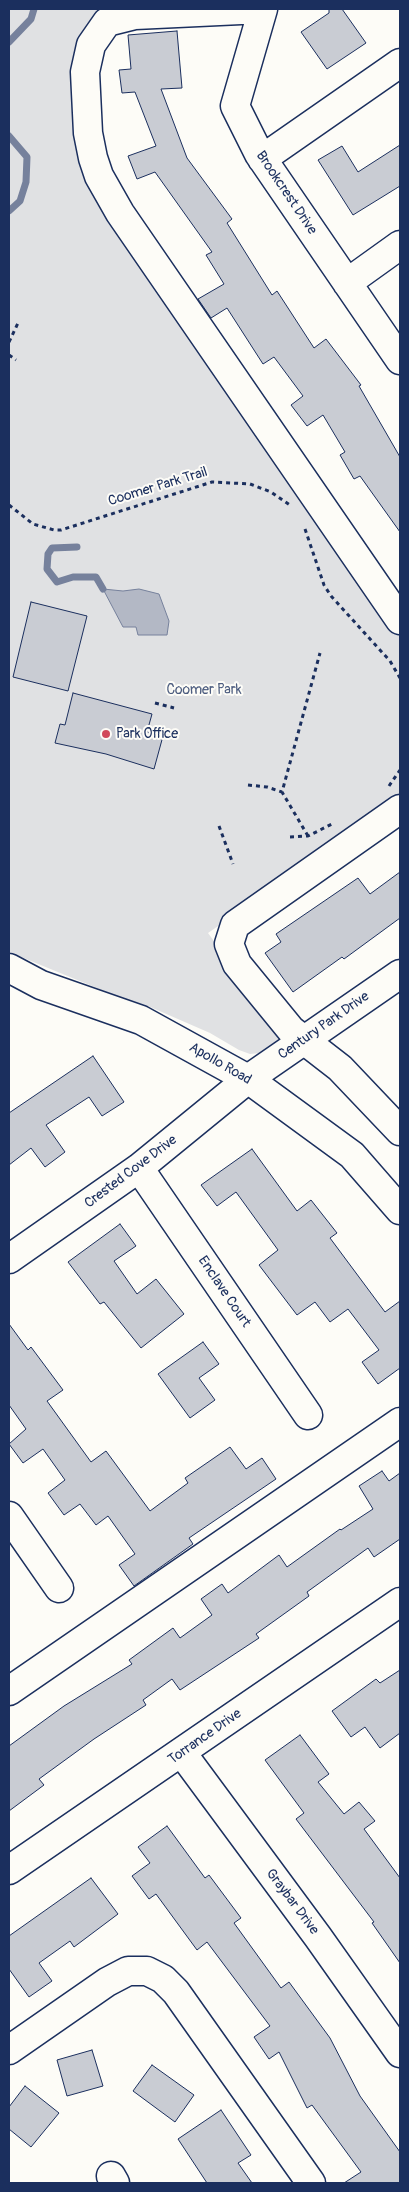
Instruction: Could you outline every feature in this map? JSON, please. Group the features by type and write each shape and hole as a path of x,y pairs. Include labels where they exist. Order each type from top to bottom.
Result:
{"street":[{"name":"Brookcrest Drive","path":"262,9 235,106 262,159 400,360"},
{"path":"262,9 135,15 107,22 91,45 85,72 88,133 93,158 99,176 120,213 400,620"},
{"path":"262,159 400,64"},
{"path":"347,283 400,245"},
{"path":"392,800 235,925 229,944 237,964 291,1030 340,1068 400,1131"},
{"name":"Apollo Road","path":"9,968 41,985 141,1020 248,1079 352,1154 400,1210"},
{"name":"Century Park Drive","path":"248,1079 400,974"},
{"name":"Crested Cove Drive","path":"9,1259 139,1168 248,1079"},
{"name":"Enclave Court","path":"139,1168 308,1415"},
{"path":"9,1691 400,1422"},
{"path":"9,1516 58,1588"},
{"name":"Torrance Drive","path":"9,1870 400,1602"},
{"name":"Graybar Drive","path":"182,1753 318,1937 400,2053"},
{"path":"9,2050 108,1982 128,1971 146,1971 163,1979 176,1992 311,2183"}],"path":[{"path":"9,342 18,323"},
{"path":"9,356 16,360"},
{"name":"Coomer Park Trail","path":"9,505 33,524 47,529 61,530 200,484 222,481 250,484 263,489 296,511"},
{"path":"303,525 324,585 331,596 390,661 400,678"},
{"path":"282,792 320,653"},
{"path":"155,703 174,708"},
{"path":"392,800 400,770"},
{"path":"248,785 267,787 282,792 308,836"},
{"path":"290,837 308,836 340,819"},
{"path":"219,826 233,864"}],"green space":[{"name":"Coomer Park","path":"9,9 96,9 96,24 83,131 400,630 400,801 208,933 280,1031 279,1040 260,1053 250,1054 239,1050 210,1033 148,1006 114,995 9,952"}],"shaded area":[{"path":"103,589 123,591 139,589 159,594 169,621 167,635 138,635 136,627 123,627"}],"building":[{"path":"329,9 342,9 366,43 327,69 301,32 329,13"},
{"path":"177,31 182,88 161,89 187,158 232,219 227,223 272,295 277,291 314,348 326,339 361,385 359,386 400,457 400,532 360,476 354,479 340,455 345,452 323,415 307,426 291,405 303,396 274,357 263,364 227,308 211,318 198,299 224,284 206,255 212,252 155,172 137,179 128,156 156,146 135,92 122,93 119,70 131,69 128,35"},
{"path":"400,145 400,186 353,215 318,160 342,146 358,172"},
{"path":"31,602 87,616 68,691 13,677"},
{"name":"Park Office","path":"73,693 152,714 147,732 163,736 154,769 106,754 55,743 60,724 65,725"},
{"path":"400,872 400,918 344,959 342,957 293,992 265,953 281,942 276,934 358,878 370,894"},
{"path":"93,1056 124,1102 102,1116 89,1097 46,1125 65,1152 45,1167 31,1148 9,1165 9,1113"},
{"path":"252,1149 297,1211 311,1200 337,1233 330,1238 385,1312 400,1301 400,1368 378,1384 362,1362 379,1350 348,1309 330,1322 315,1302 297,1315 259,1265 278,1250 236,1192 217,1206 201,1185"},
{"path":"120,1224 136,1246 114,1261 137,1294 156,1279 184,1314 141,1348 104,1302 100,1304 68,1262"},
{"path":"9,1324 28,1350 31,1347 63,1390 47,1401 91,1462 106,1451 150,1511 188,1483 185,1478 230,1447 246,1469 262,1458 276,1479 189,1538 193,1544 134,1586 119,1565 135,1554 108,1516 96,1525 80,1504 64,1515 48,1493 65,1480 43,1449 23,1463 9,1444 26,1429 9,1405"},
{"path":"203,1342 219,1364 199,1378 215,1400 190,1418 158,1374"},
{"path":"382,1471 389,1481 400,1473 400,1539 374,1557 368,1548 307,1592 309,1596 256,1634 259,1638 180,1690 172,1679 143,1700 146,1705 94,1739 39,1779 44,1785 9,1811 9,1746 64,1706 132,1664 129,1660 173,1628 180,1638 212,1615 201,1599 222,1584 228,1593 279,1555 287,1567 340,1529 373,1509 359,1486"},
{"path":"400,1670 400,1733 380,1748 365,1727 351,1737 332,1711 376,1679 380,1683"},
{"path":"300,1735 329,1774 318,1782 344,1814 359,1802 375,1821 364,1829 400,1878 400,1963 372,1923 374,1922 296,1819 304,1813 265,1760"},
{"path":"167,1826 205,1878 209,1875 241,1918 234,1923 281,1988 289,1982 330,2038 360,2096 400,2152 400,2183 344,2183 361,2172 312,2105 307,2108 279,2052 269,2059 254,2037 270,2026 207,1942 197,1950 156,1894 149,1899 132,1876 150,1863 138,1847"},
{"path":"91,1878 118,1914 74,1947 70,1941 39,1963 52,1981 29,1997 9,1969 9,1936"},
{"path":"92,2050 103,2086 67,2096 57,2060"},
{"path":"152,2065 194,2095 175,2122 133,2091"},
{"path":"25,2086 59,2113 31,2147 9,2129 9,2107"},
{"path":"221,2110 251,2155 238,2163 252,2183 207,2183 178,2139"}],"waterway":[{"path":"9,42 31,19 34,9"},
{"path":"9,136 27,157 26,182 20,201 9,211"},
{"path":"77,547 52,548 48,554 47,569 57,582 73,577 96,577 103,589"}],"place":[{"name":"Park Office","path":"106,734"}]}
